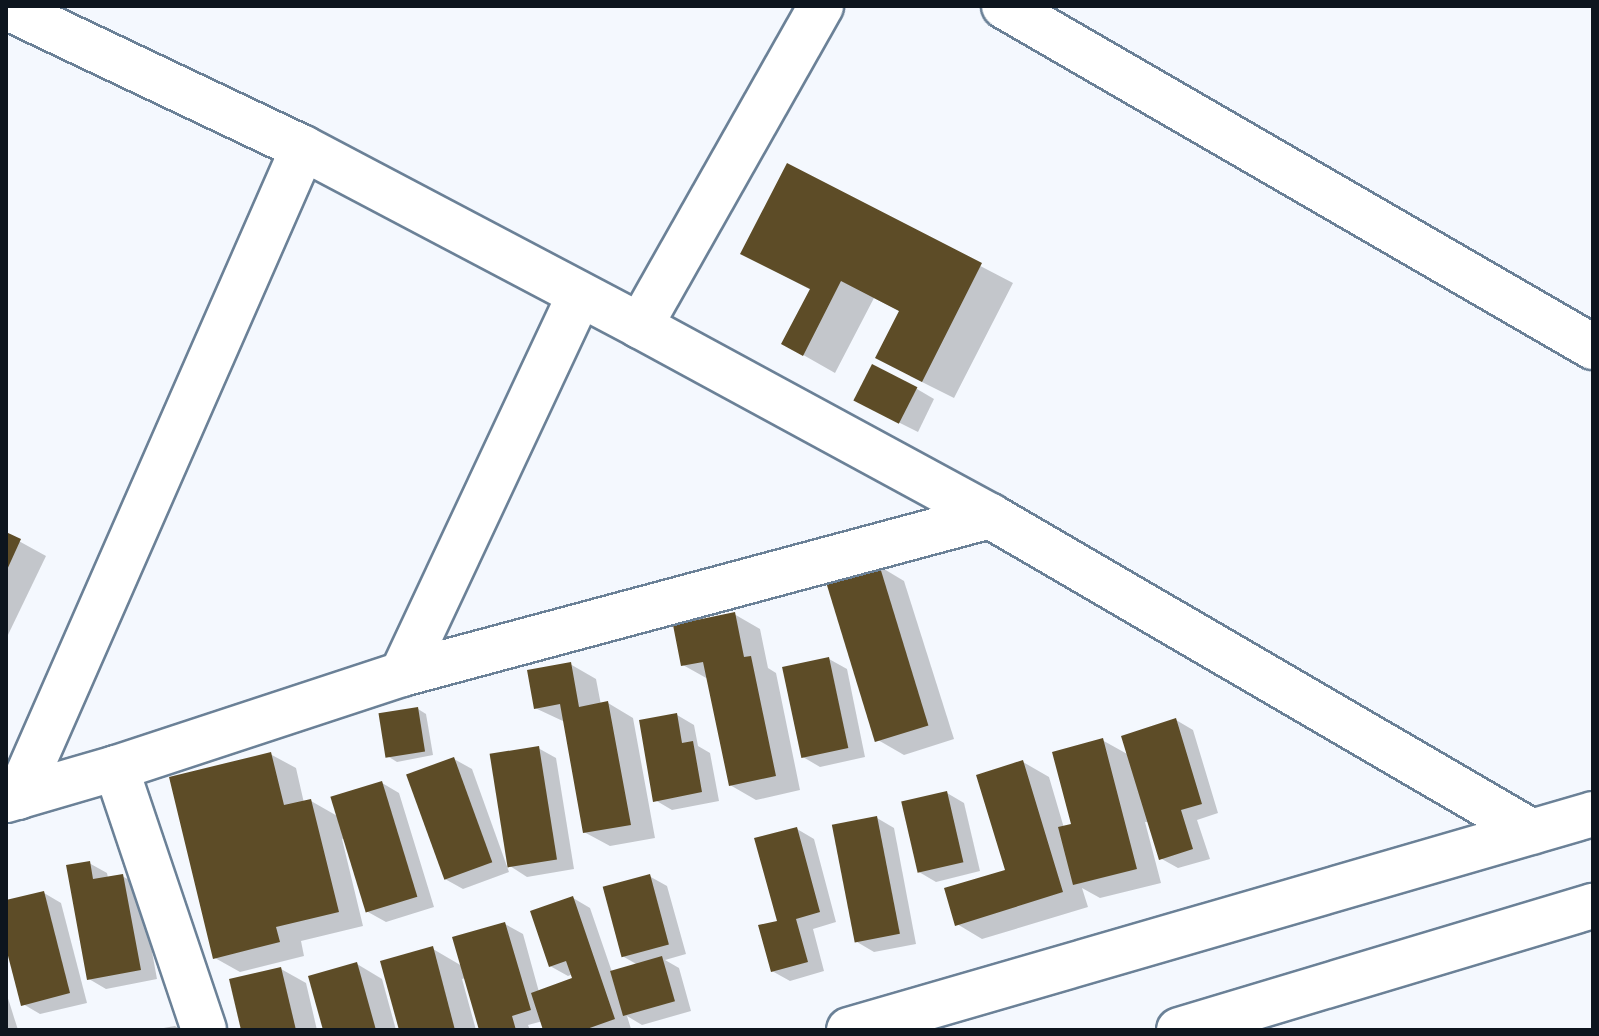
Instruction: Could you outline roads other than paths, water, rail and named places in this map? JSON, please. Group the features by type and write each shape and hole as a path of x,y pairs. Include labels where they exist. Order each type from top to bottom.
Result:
{"street":[{"path":"640,326 821,6"},
{"path":"1004,6 1593,347"},
{"path":"6,7 303,148 640,326 990,516 1532,832"},
{"path":"12,799 303,148"},
{"path":"402,674 579,296"},
{"path":"12,799 402,674 990,516"},
{"path":"116,768 204,1030"},
{"path":"849,1030 1593,814"},
{"path":"1179,1030 1593,906"}]}
